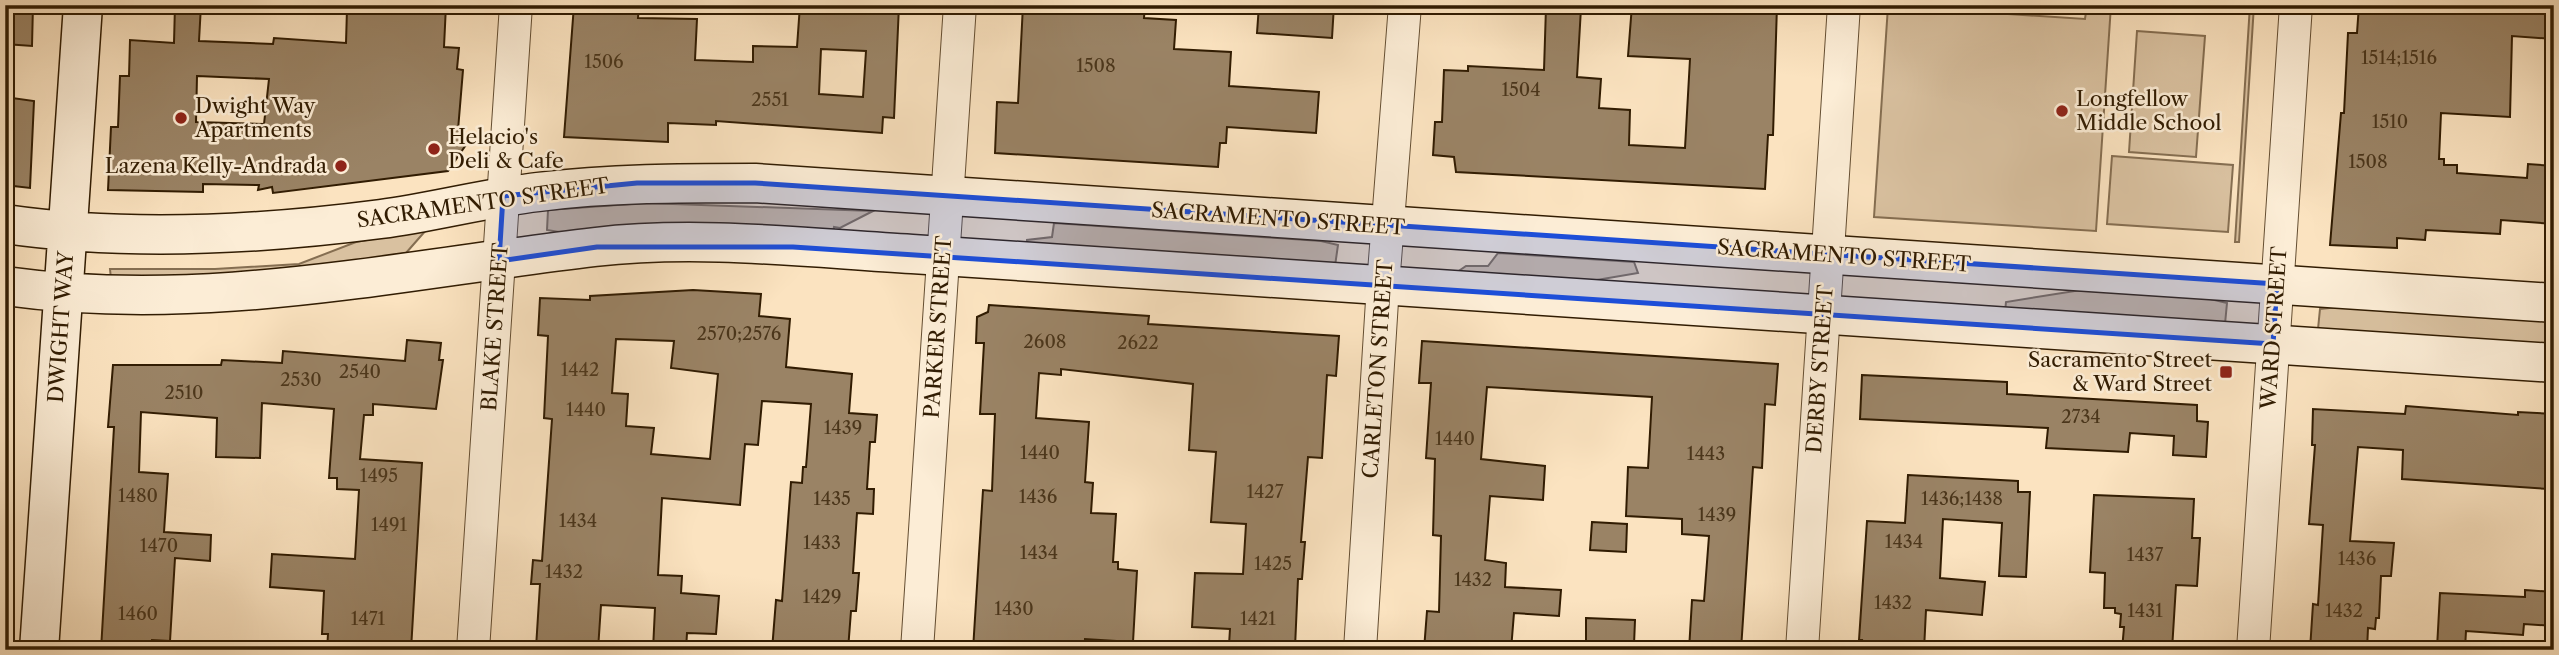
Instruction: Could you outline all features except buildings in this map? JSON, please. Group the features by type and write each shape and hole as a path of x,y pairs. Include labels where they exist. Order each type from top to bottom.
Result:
{"street":[{"name":"DWIGHT WAY","path":"39,650 83,5"},
{"name":"BLAKE STREET","path":"473,650 516,5"},
{"name":"PARKER STREET","path":"917,650 960,5"},
{"name":"CARLETON STREET","path":"1360,650 1387,226 1405,5"},
{"name":"DERBY STREET","path":"1802,650 1844,5"},
{"name":"WARD STREET","path":"2253,650 2296,5"},
{"name":"SACRAMENTO STREET","path":"5,224 68,231 179,233 281,230 384,218 503,196 650,183 755,183 2554,303"},
{"path":"5,286 63,292 199,294 335,284 597,247 690,243 1383,285 2554,363"}],"highlighted area":[{"path":"637,183 755,183 2277,284 2273,344 793,247 597,247 499,261 503,196"}],"shaded area":[{"path":"2087,5 2111,5 2096,231 1874,217 1888,6 2085,19"},
{"path":"2250,5 2254,5 2239,242 2235,242"},
{"path":"2137,31 2205,36 2196,157 2129,152"},
{"path":"2112,156 2233,165 2228,232 2107,224"},
{"path":"645,203 873,211 840,228 834,227 833,234 565,233 547,230 548,210"},
{"path":"1054,223 1321,241 1338,245 1335,266 1027,247 1027,240 1052,237"},
{"path":"427,229 406,253 290,274 111,279 110,269 215,269 299,264 356,242"},
{"path":"1498,253 1634,262 1638,273 1585,282 1453,275 1466,266 1488,266"},
{"path":"2081,290 2206,298 2227,303 2225,324 2005,312 2006,302"},
{"path":"2339,307 2554,321 2554,348 2318,329 2320,309"}],"place":[{"name":"Longfellow Middle School","path":"2062,111"},
{"name":"Dwight Way Apartments","path":"181,118"},
{"name":"Helacio's Deli & Cafe","path":"434,149"},
{"name":"Lazena Kelly-Andrada","path":"341,166"},
{"name":"Sacramento Street & Ward Street","path":"2226,372"}]}
